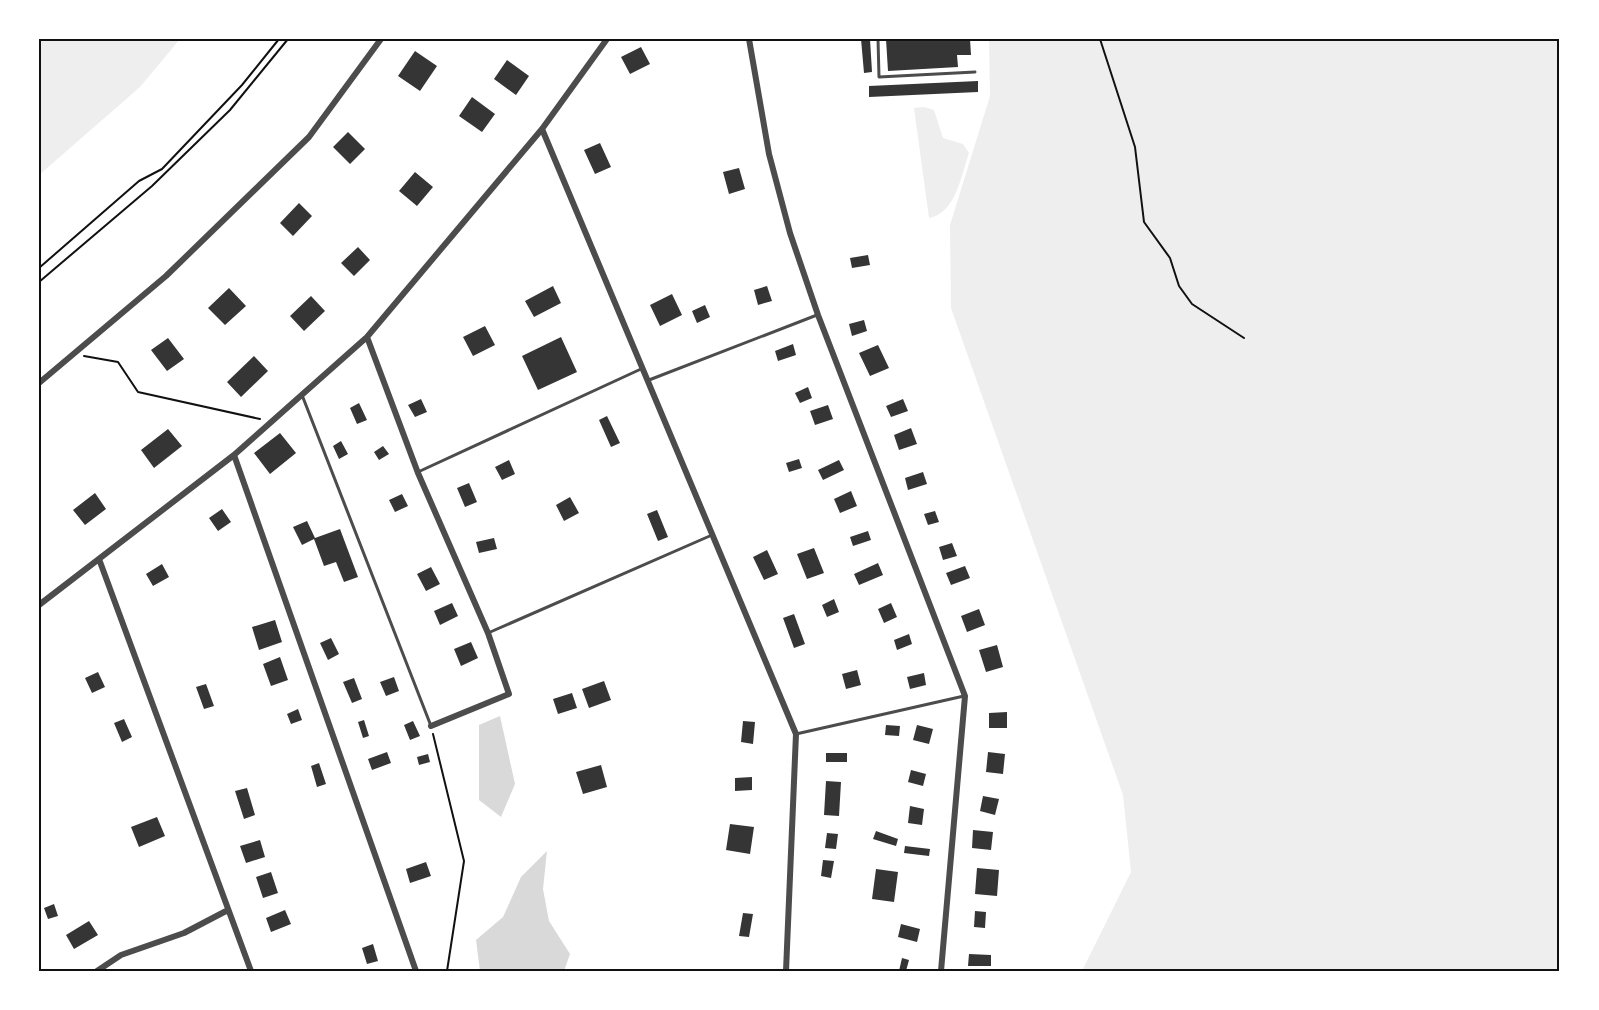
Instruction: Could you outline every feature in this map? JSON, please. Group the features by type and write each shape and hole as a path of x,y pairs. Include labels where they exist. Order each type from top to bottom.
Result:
{"street":[{"path":"39,383 166,276 309,137 381,39"},
{"path":"39,605 234,455 367,337 542,129 606,39"},
{"path":"749,39 769,154 790,233 818,315 965,696 941,971"},
{"path":"542,129 796,734 786,971"},
{"path":"367,337 418,472 488,633 509,694 431,726"},
{"path":"234,455 416,971"},
{"path":"99,559 251,971"},
{"path":"97,971 121,955 184,933 228,910"}],"lane":[{"path":"878,39 879,77 975,72"},
{"path":"648,381 818,315"},
{"path":"418,472 642,368"},
{"path":"302,395 431,726"},
{"path":"488,633 712,535"},
{"path":"796,734 965,696"}],"path":[{"path":"39,268 140,181 162,169 242,85 279,39"},
{"path":"39,282 152,186 230,110 288,39"},
{"path":"1100,39 1135,147 1144,222 1170,258 1179,286 1192,304 1244,338"},
{"path":"73,354 118,362 138,392 272,422"},
{"path":"431,726 464,861 447,971"}],"shaded area":[{"path":"39,39 180,39 140,87 39,175"},
{"path":"989,39 1560,39 1560,971 1082,971 1131,872 1123,795 951,308 950,225 990,96"},
{"path":"924,107 934,110 943,138 963,144 969,153 951,201 946,209 929,218 914,108"},
{"path":"500,716 515,784 501,817 479,800 479,725"},
{"path":"547,851 543,889 549,921 570,954 564,971 480,971 476,940 503,917 521,877"}],"building":[{"path":"861,39 870,39 872,72 864,73"},
{"path":"886,39 970,39 971,55 957,55 958,67 888,71"},
{"path":"641,47 650,64 630,74 621,57"},
{"path":"415,51 437,66 420,91 398,76"},
{"path":"507,60 529,76 516,95 494,79"},
{"path":"978,81 978,92 869,97 869,86"},
{"path":"472,97 495,114 482,132 459,116"},
{"path":"348,132 365,149 350,164 333,147"},
{"path":"600,143 611,167 595,174 584,150"},
{"path":"739,168 745,189 729,194 723,172"},
{"path":"415,172 433,187 417,206 399,191"},
{"path":"299,203 312,216 293,236 280,223"},
{"path":"358,247 370,260 354,276 341,263"},
{"path":"868,255 870,265 852,268 850,258"},
{"path":"553,286 561,303 534,317 525,301"},
{"path":"767,286 772,301 758,305 754,290"},
{"path":"229,288 246,306 225,325 208,308"},
{"path":"672,294 682,315 660,326 650,305"},
{"path":"311,296 325,311 304,331 290,316"},
{"path":"705,305 710,317 697,323 692,311"},
{"path":"864,320 867,331 852,336 849,324"},
{"path":"485,326 495,345 473,356 463,337"},
{"path":"561,337 577,372 538,390 522,356"},
{"path":"168,338 184,359 167,371 151,350"},
{"path":"793,344 796,355 778,361 775,351"},
{"path":"878,345 889,368 870,376 859,353"},
{"path":"254,356 268,371 241,397 227,382"},
{"path":"808,387 812,398 800,403 795,393"},
{"path":"421,399 427,412 415,417 408,405"},
{"path":"903,399 908,411 891,417 886,406"},
{"path":"359,403 367,420 357,424 350,408"},
{"path":"828,405 833,419 815,425 810,411"},
{"path":"607,416 620,443 611,447 599,420"},
{"path":"911,428 917,444 899,450 894,435"},
{"path":"168,429 182,446 154,468 141,450"},
{"path":"280,433 296,453 270,474 254,453"},
{"path":"341,441 348,454 339,459 333,446"},
{"path":"383,446 389,454 379,460 374,452"},
{"path":"799,459 802,468 789,472 786,463"},
{"path":"509,460 515,474 502,480 495,467"},
{"path":"839,460 844,470 823,480 818,470"},
{"path":"923,472 927,484 908,490 905,478"},
{"path":"469,483 477,502 465,507 457,488"},
{"path":"851,491 857,506 840,513 834,499"},
{"path":"95,493 106,509 85,525 73,510"},
{"path":"402,494 408,506 395,512 389,500"},
{"path":"570,497 579,513 564,521 556,505"},
{"path":"222,509 231,522 218,531 209,518"},
{"path":"657,510 668,537 658,541 647,514"},
{"path":"935,511 939,522 928,525 924,514"},
{"path":"307,521 315,538 340,529 358,577 344,582 336,562 324,566 314,539 302,545 293,527"},
{"path":"868,531 871,540 853,546 850,537"},
{"path":"494,538 497,549 479,553 476,542"},
{"path":"952,543 957,556 943,560 939,547"},
{"path":"814,548 824,573 807,579 797,554"},
{"path":"767,550 778,574 764,580 753,557"},
{"path":"878,563 883,575 859,585 854,574"},
{"path":"162,564 169,577 153,586 146,574"},
{"path":"965,566 970,578 951,585 946,573"},
{"path":"431,567 440,584 426,591 417,574"},
{"path":"834,599 839,612 827,617 822,605"},
{"path":"452,603 458,616 440,625 434,611"},
{"path":"891,603 897,617 884,623 878,609"},
{"path":"979,609 985,625 967,632 961,616"},
{"path":"794,614 805,644 794,648 783,618"},
{"path":"275,620 282,642 259,650 252,627"},
{"path":"909,634 912,644 897,650 894,640"},
{"path":"331,638 339,654 328,660 320,643"},
{"path":"471,642 478,658 461,666 454,649"},
{"path":"997,645 1003,667 986,672 979,650"},
{"path":"280,657 288,680 271,686 263,664"},
{"path":"857,670 861,685 846,689 842,674"},
{"path":"98,672 105,687 92,693 85,678"},
{"path":"924,673 926,685 910,689 907,677"},
{"path":"394,677 399,691 386,696 380,682"},
{"path":"354,678 362,699 352,703 343,682"},
{"path":"604,681 611,700 589,708 582,689"},
{"path":"206,684 214,706 204,709 196,687"},
{"path":"572,693 577,708 558,714 553,699"},
{"path":"298,709 302,720 291,724 287,714"},
{"path":"1007,712 1007,728 989,728 989,713"},
{"path":"124,719 132,737 122,742 114,723"},
{"path":"364,720 369,736 363,738 358,722"},
{"path":"413,721 420,736 410,740 404,725"},
{"path":"743,721 755,722 753,744 741,742"},
{"path":"886,725 900,726 899,736 885,735"},
{"path":"917,725 933,729 929,744 913,740"},
{"path":"387,752 391,763 372,770 368,759"},
{"path":"988,752 1005,754 1003,774 986,772"},
{"path":"826,753 847,753 847,762 826,762"},
{"path":"428,754 430,762 419,765 417,757"},
{"path":"319,763 326,784 317,787 311,766"},
{"path":"601,765 607,787 583,794 576,772"},
{"path":"911,770 926,774 923,786 908,782"},
{"path":"752,777 752,790 735,791 735,778"},
{"path":"826,781 841,782 839,816 824,815"},
{"path":"247,788 255,815 244,819 235,791"},
{"path":"983,796 999,799 995,815 980,811"},
{"path":"910,806 924,809 922,825 908,823"},
{"path":"157,817 165,836 139,847 131,827"},
{"path":"730,824 754,827 750,854 726,850"},
{"path":"973,830 993,832 991,850 972,848"},
{"path":"876,831 898,839 896,846 873,839"},
{"path":"827,833 838,834 836,849 825,848"},
{"path":"260,840 265,857 246,863 240,846"},
{"path":"905,846 930,849 929,856 904,853"},
{"path":"823,860 834,861 831,878 821,876"},
{"path":"426,862 431,876 410,883 406,869"},
{"path":"977,868 999,870 997,896 975,894"},
{"path":"876,869 898,872 894,902 872,899"},
{"path":"271,872 278,893 263,898 256,877"},
{"path":"54,904 58,916 48,919 44,908"},
{"path":"285,910 291,924 271,932 266,918"},
{"path":"975,911 986,912 985,928 974,927"},
{"path":"743,913 753,914 749,937 739,936"},
{"path":"89,921 98,935 74,949 66,935"},
{"path":"901,924 920,929 917,942 898,937"},
{"path":"373,944 378,961 367,964 362,948"},
{"path":"969,954 991,955 991,966 968,966"},
{"path":"902,958 909,960 906,971 899,971"}]}
